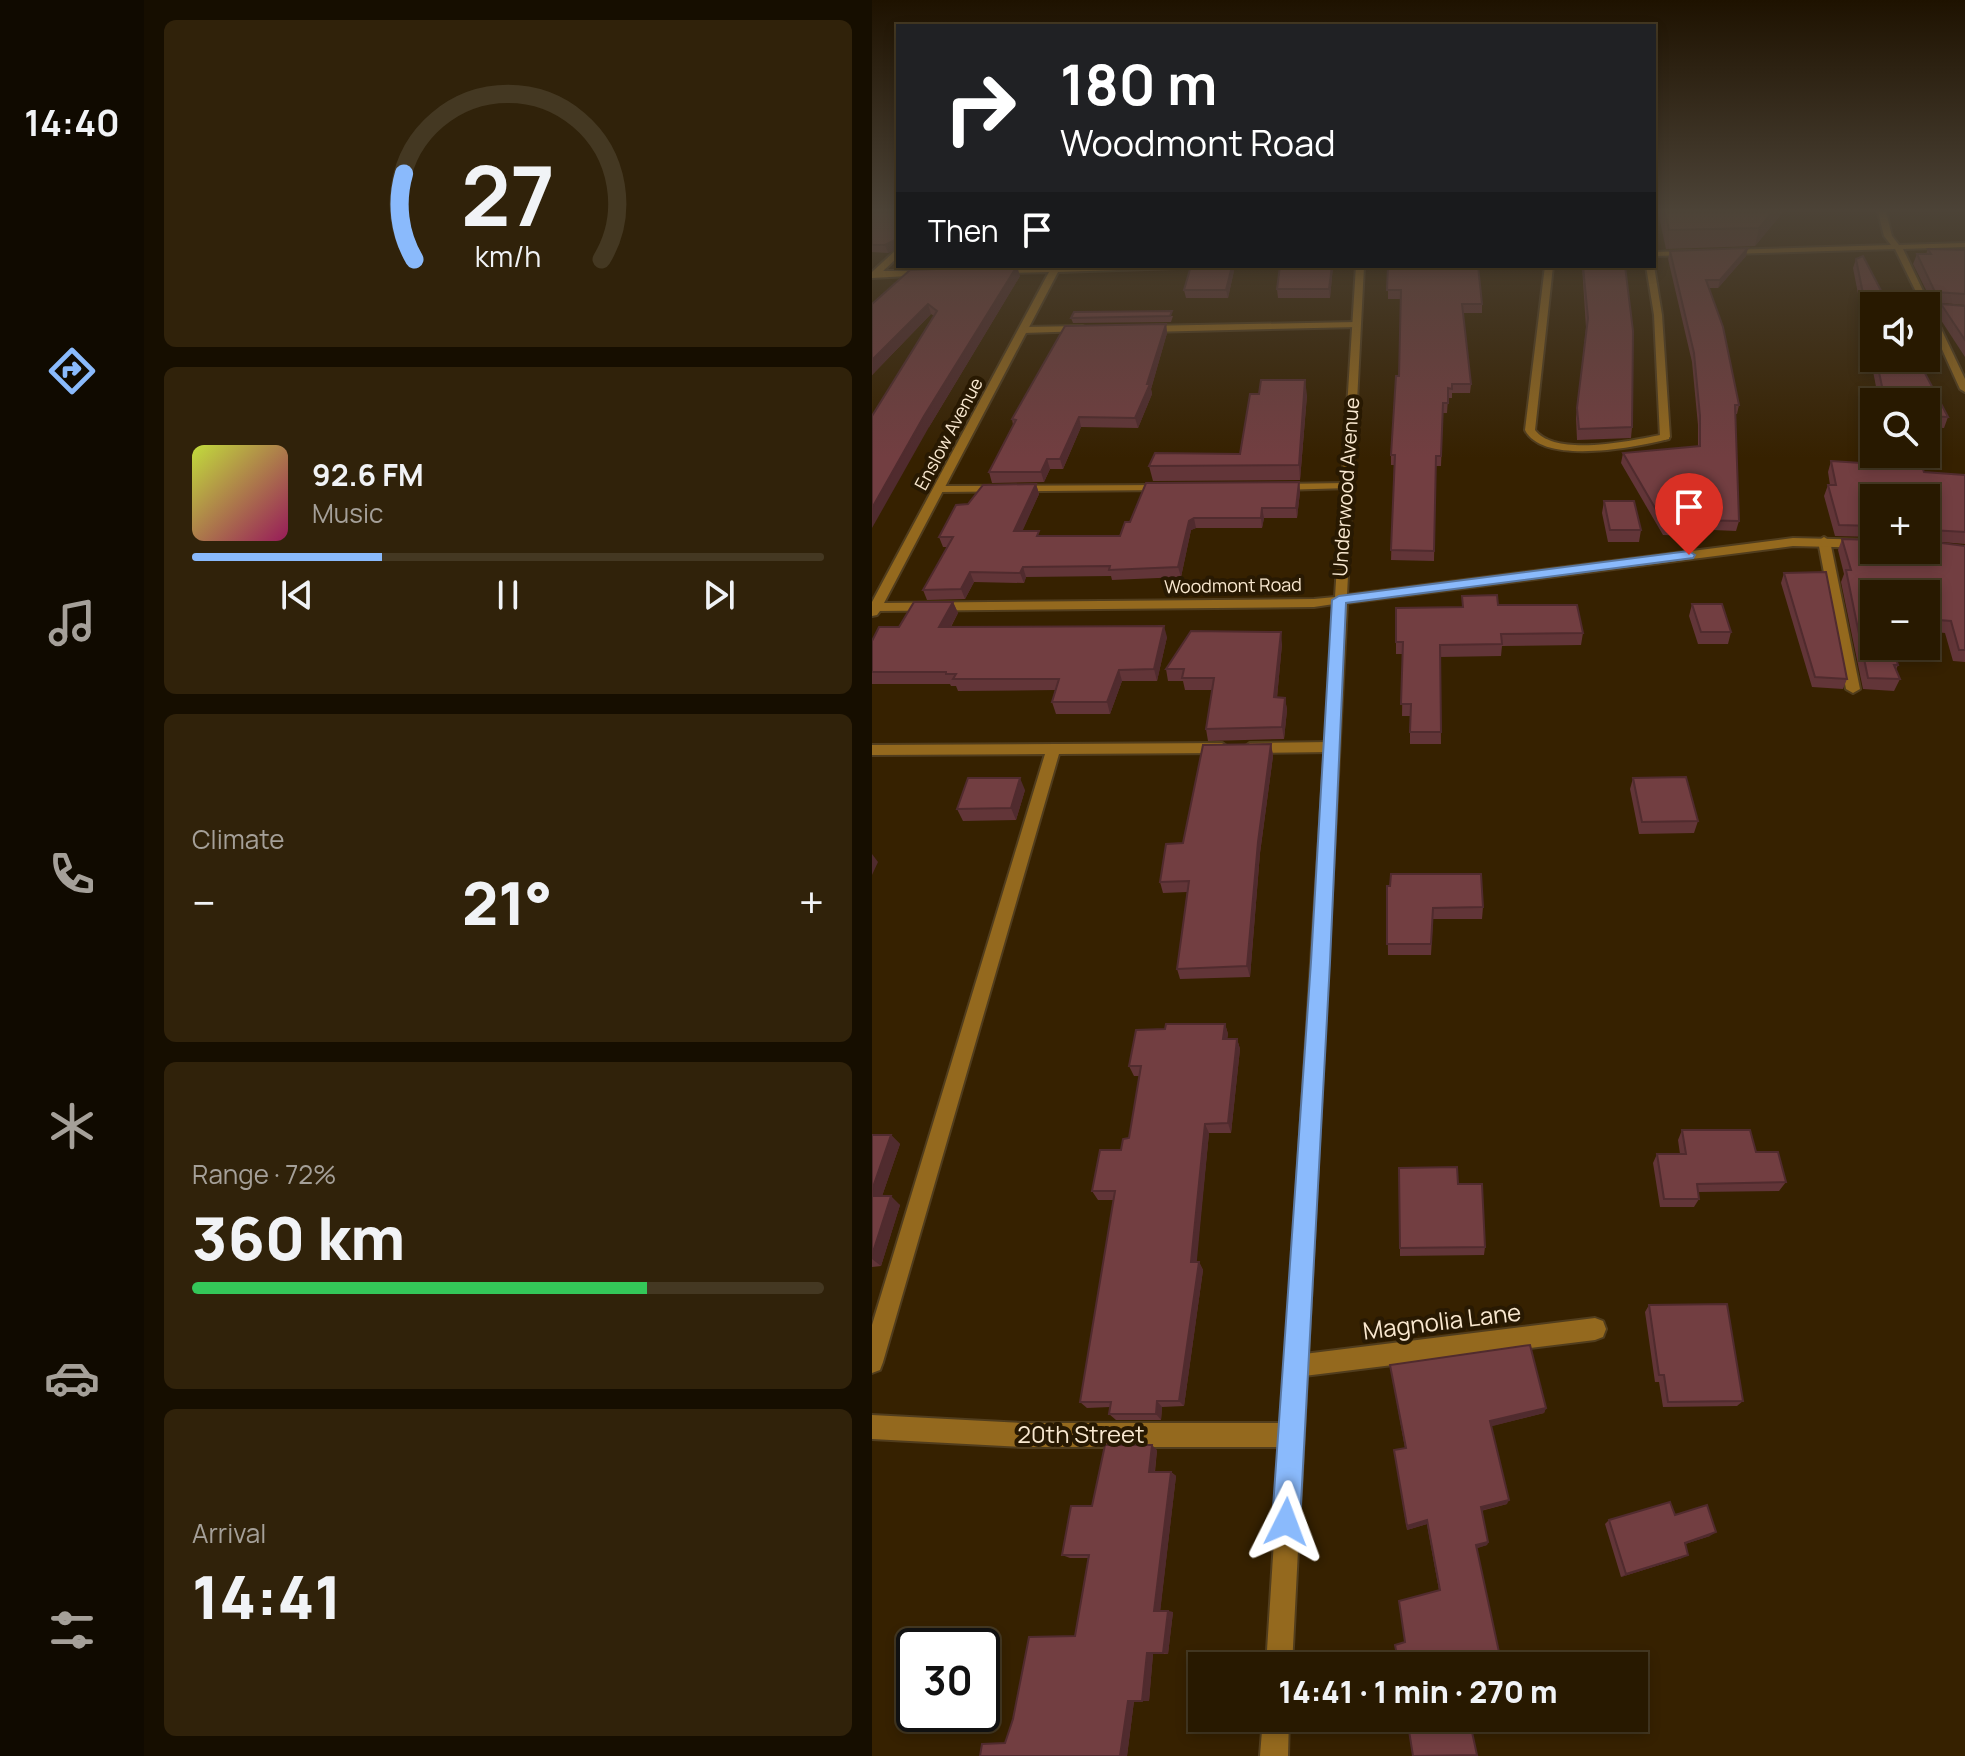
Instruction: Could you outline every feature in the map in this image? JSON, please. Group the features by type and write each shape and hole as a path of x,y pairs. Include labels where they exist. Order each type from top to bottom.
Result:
{"street":[{"name":"Enslow Avenue","path":"874,610 1042,294"},
{"name":"Underwood Avenue","path":"1280,1652 1358,294"},
{"path":"1546,294 1530,430 1533,436 1549,444 1594,447 1665,437 1655,294"},
{"path":"1940,309 1965,310"},
{"path":"1129,329 1356,325"},
{"path":"1023,330 1097,329"},
{"path":"1940,334 1965,389"},
{"path":"1261,488 1346,486"},
{"path":"939,489 1178,488"},
{"path":"1824,541 1853,689"},
{"name":"Woodmont Road","path":"874,610 1297,604 1793,542 1860,543"},
{"path":"872,750 1332,747"},
{"path":"872,1362 1053,751"},
{"name":"Magnolia Lane","path":"1296,1366 1595,1329"},
{"name":"20th Street","path":"872,1427 1022,1435 1290,1435"},
{"path":"1274,1756 1275,1732"}],"building":[{"path":"883,294 1000,294 924,416 872,508 872,416 937,311 928,304 872,360 872,304"},
{"path":"1401,294 1481,294 1482,304 1462,304 1471,384 1452,384 1452,389 1448,388 1448,403 1443,403 1441,456 1436,456 1434,551 1391,550 1395,455 1391,455 1396,376 1399,376"},
{"path":"1586,294 1628,294 1633,331 1632,427 1579,429 1577,408 1588,318"},
{"path":"1680,294 1711,294 1723,327 1739,405 1735,405 1739,521 1690,520 1691,526 1665,525 1623,453 1700,446 1694,353"},
{"path":"1941,304 1965,306 1965,340"},
{"path":"1172,311 1170,316 1071,318 1074,312"},
{"path":"1166,324 1147,384 1150,384 1135,418 1079,417 1060,459 1047,459 1041,472 989,472 1016,420 1012,419 1065,326"},
{"path":"1879,372 1924,372 1933,388 1882,388"},
{"path":"1261,380 1305,380 1299,465 1149,466 1155,453 1240,454 1250,394 1259,394"},
{"path":"1940,402 1948,417 1940,417"},
{"path":"1831,461 1860,463 1860,468 1922,468 1924,472 1965,475 1965,532 1940,531 1940,484 1860,484 1860,526 1839,525 1828,485 1836,485"},
{"path":"1299,482 1296,508 1262,508 1261,518 1194,518 1189,521 1178,567 1109,570 1110,566 1023,567 1020,573 970,572 961,589 923,590 953,537 939,537 956,505 968,504 983,485 1036,484 1014,531 1039,531 1037,536 1120,536 1125,522 1130,522 1146,483"},
{"path":"1604,501 1634,501 1641,530 1610,530"},
{"path":"1842,539 1860,540 1860,564 1940,564 1940,543 1965,546 1965,650 1959,650 1951,621 1940,620 1940,580 1860,580 1860,639 1846,570 1851,570"},
{"path":"1826,572 1847,679 1815,677 1784,573"},
{"path":"1497,595 1498,605 1577,605 1583,633 1501,634 1502,644 1440,645 1441,732 1410,732 1411,704 1401,704 1403,642 1396,642 1396,608 1463,607 1462,596"},
{"path":"914,602 953,602 939,627 1164,626 1154,669 1119,670 1107,702 1052,702 1059,679 953,679 956,674 946,672 872,672 872,641 879,627 899,627"},
{"path":"1692,604 1722,604 1731,632 1701,632"},
{"path":"1191,631 1281,632 1274,697 1285,698 1282,727 1206,729 1214,678 1182,678 1184,669 1166,669"},
{"path":"1864,660 1896,660 1898,665 1894,665 1900,679 1868,678"},
{"path":"1271,744 1247,966 1177,969 1189,881 1160,882 1166,844 1183,843 1203,745"},
{"path":"1686,777 1698,821 1642,822 1633,778"},
{"path":"968,778 1020,778 1011,808 957,809"},
{"path":"1391,874 1481,874 1483,907 1433,908 1431,944 1387,944 1387,886 1390,886"},
{"path":"1166,1024 1225,1024 1223,1039 1237,1039 1228,1123 1205,1124 1191,1262 1199,1262 1179,1401 1157,1401 1156,1414 1109,1414 1111,1402 1080,1402 1115,1191 1092,1191 1100,1150 1121,1150 1123,1139 1129,1138 1141,1066 1129,1066 1136,1030 1165,1029"},
{"path":"1682,1130 1750,1130 1756,1152 1778,1152 1786,1182 1697,1184 1699,1199 1664,1199 1657,1154 1686,1154"},
{"path":"872,1135 891,1135 872,1190"},
{"path":"1457,1167 1458,1184 1482,1184 1485,1247 1400,1248 1399,1168"},
{"path":"872,1196 891,1196 872,1255"},
{"path":"1727,1304 1743,1401 1668,1402 1664,1375 1659,1375 1649,1305"},
{"path":"1530,1345 1546,1408 1490,1421 1509,1500 1481,1507 1488,1542 1476,1545 1499,1652 1396,1652 1395,1645 1405,1642 1399,1601 1440,1590 1427,1520 1407,1526 1394,1450 1406,1448 1390,1365"},
{"path":"1105,1445 1152,1445 1149,1472 1171,1472 1154,1611 1168,1611 1163,1653 1147,1653 1142,1701 1128,1701 1120,1756 980,1756 982,1744 1005,1743 1013,1719 1029,1637 1075,1636 1089,1555 1062,1555 1071,1506 1092,1506"},
{"path":"1670,1502 1675,1515 1707,1505 1716,1532 1685,1543 1688,1555 1626,1574 1609,1520"},
{"path":"1409,1732 1472,1732 1477,1755 1413,1756"}],"route":[{"path":"1286,1522 1321,962 1339,600 1689,555"}]}
